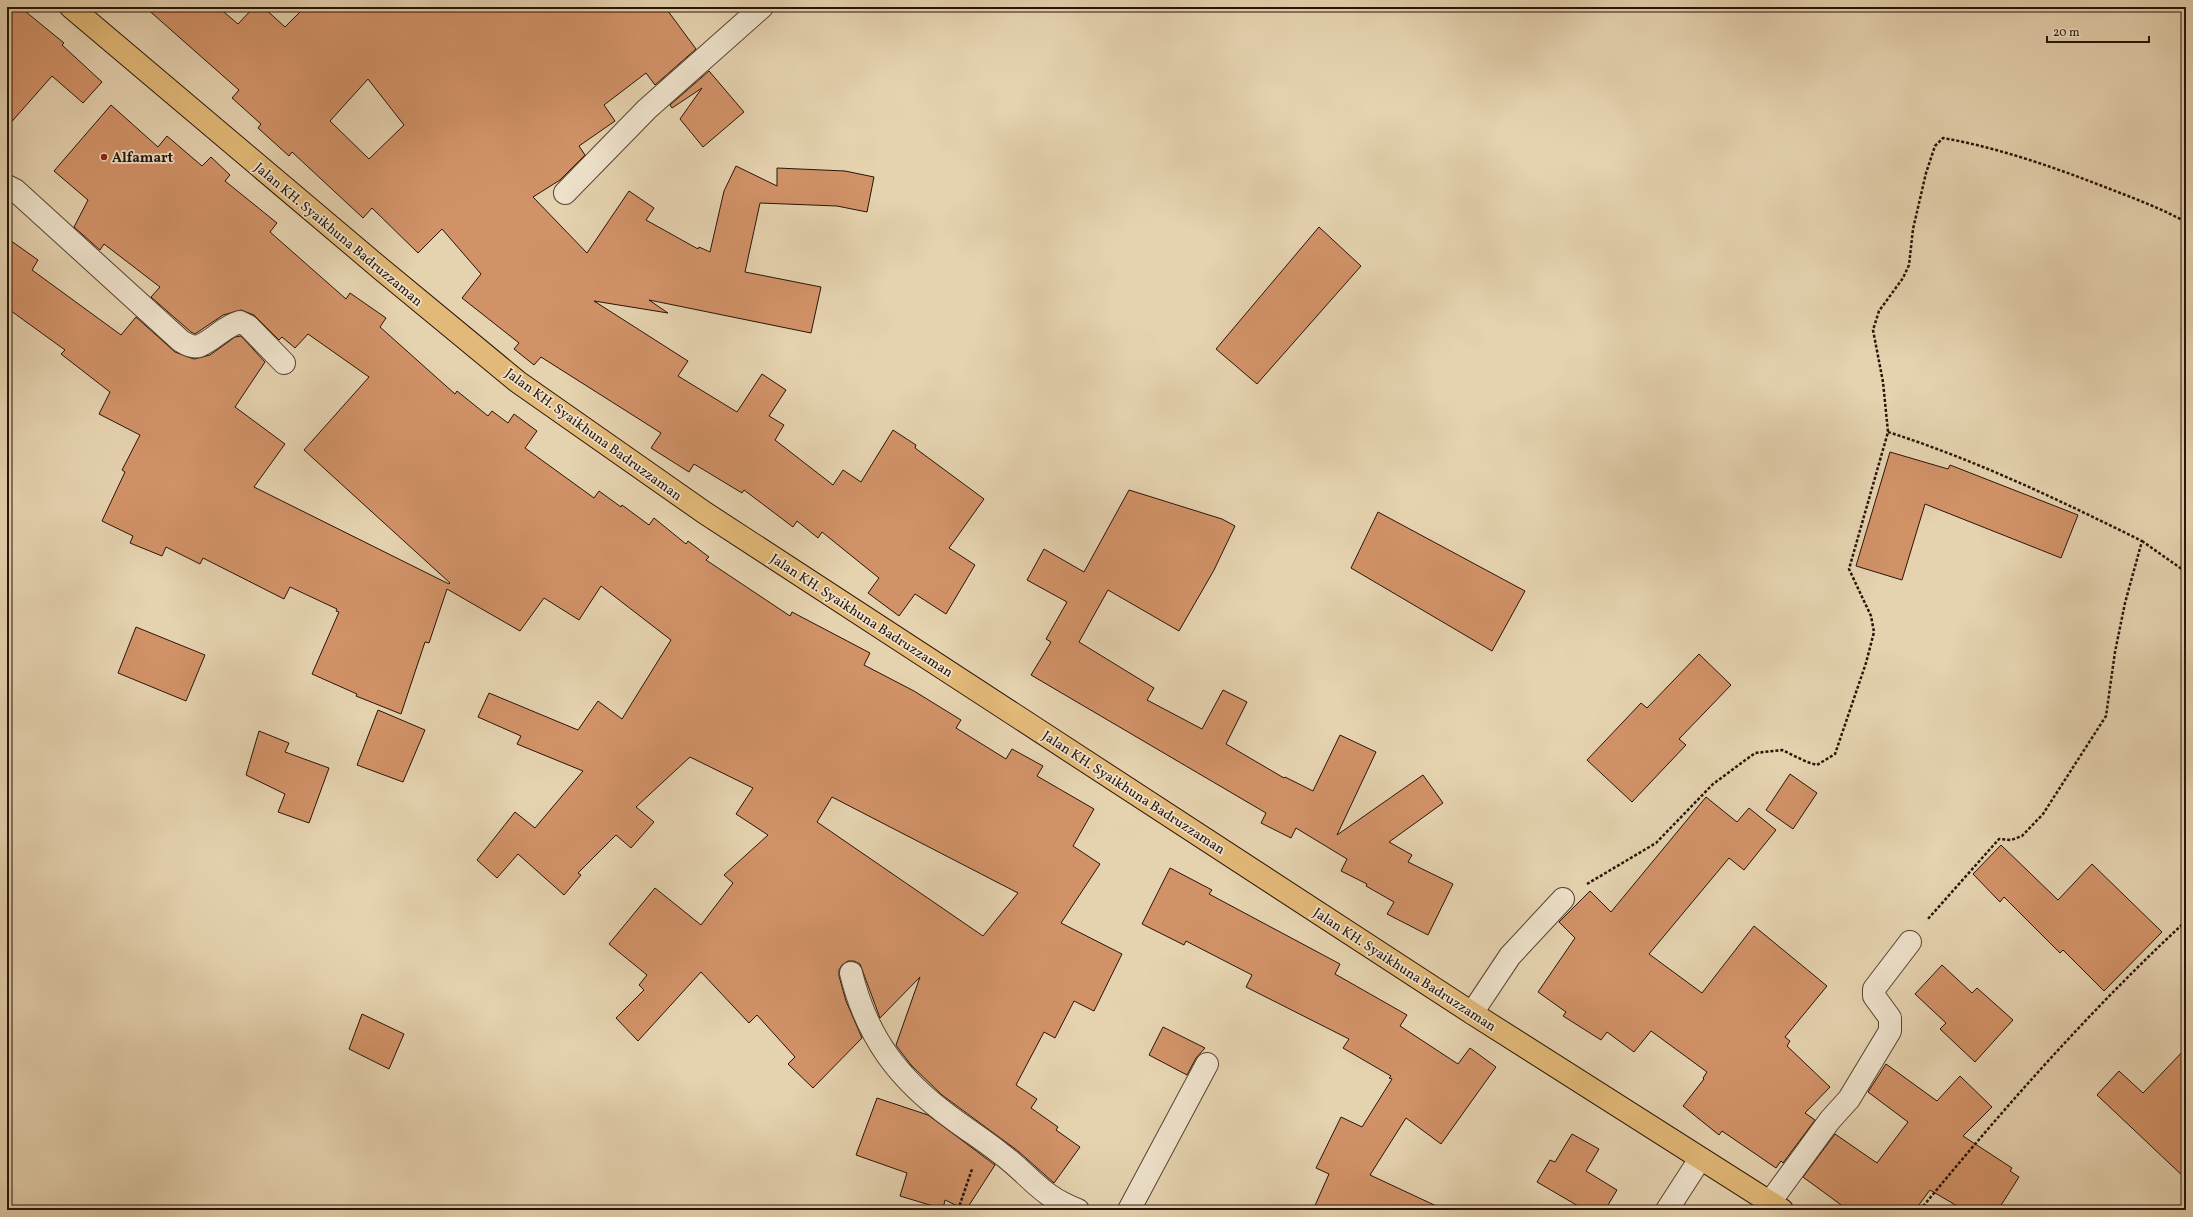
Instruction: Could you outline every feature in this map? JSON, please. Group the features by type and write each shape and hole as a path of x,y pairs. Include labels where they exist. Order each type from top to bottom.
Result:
{"main road":[{"name":"Jalan KH. Syaikhuna Badruzzaman","path":"72,7 375,264 518,382 705,513 1472,1013 1776,1206"}],"street":[{"path":"565,193 646,109 762,7"},
{"path":"7,186 15,190 181,341 189,345 198,346 230,324 240,322 248,326 284,363"},
{"path":"1472,1013 1510,956 1563,899"},
{"path":"1776,1206 1830,1120 1849,1098 1890,1031 1890,1018 1874,996 1874,989 1910,942"},
{"path":"851,973 861,1010 874,1034 900,1073 952,1118 988,1143 1048,1195 1078,1210"},
{"path":"1129,1210 1207,1064"},
{"path":"1667,1210 1700,1159"}],"path":[{"path":"1563,899 1656,843 1713,784 1755,753 1782,750 1817,765 1835,754 1866,663 1874,632 1871,616 1849,569 1888,432 1883,382 1873,330 1879,310 1903,278 1909,265 1913,228 1926,172 1935,146 1943,138 2022,157 2072,174 2169,212 2186,222"},
{"path":"1888,432 1934,447 2064,502 2142,541 2186,572"},
{"path":"1910,942 1935,908 1999,838 2011,840 2022,836 2043,814 2106,716 2122,617 2142,541"},
{"path":"1920,1210 1965,1156 2093,1012 2186,921"},
{"path":"958,1210 974,1165 988,1143"}],"building":[{"path":"7,7 20,7 64,43 62,45 102,82 83,103 52,76 7,127"},
{"path":"145,7 218,7 238,24 254,7 263,7 285,27 305,7 665,7 696,49 655,85 646,73 604,105 615,121 579,146 585,155 560,180 533,197 587,253 629,191 654,208 646,220 698,249 699,247 710,252 724,191 736,166 777,186 777,168 845,171 874,177 867,212 837,206 760,203 745,272 821,287 811,333 649,300 668,313 594,301 688,361 678,376 737,412 762,374 786,390 769,416 784,425 775,440 833,485 843,470 861,482 893,430 916,445 915,448 984,499 949,548 975,565 946,614 915,594 899,616 868,593 879,578 822,532 818,538 797,521 793,527 744,490 742,493 694,464 689,472 651,448 661,433 541,357 534,365 514,349 519,343 462,298 481,274 442,229 418,253 372,208 363,218 292,152 289,156 258,128 261,124 232,98 239,90","holes":["368,79 404,125 369,159 330,121"]},
{"path":"709,71 744,112 703,147 680,119 702,88 672,108 670,105"},
{"path":"111,105 158,147 167,136 202,166 211,157 230,175 225,181 277,223 270,232 346,299 350,293 386,318 380,327 455,394 457,391 488,416 492,411 508,423 514,414 537,431 525,448 594,498 599,491 621,507 622,505 649,525 654,518 686,544 688,541 709,557 706,560 790,616 792,612 870,653 864,665 914,691 961,720 956,728 1006,759 1012,749 1043,766 1037,776 1094,809 1073,846 1100,864 1061,923 1122,954 1094,1011 1074,1001 1055,1038 1044,1032 1016,1085 1037,1099 1031,1108 1058,1127 1056,1130 1080,1147 1054,1183 1018,1151 942,1095 911,1065 896,1045 920,977 880,1018 860,964 854,961 848,961 842,965 839,970 839,976 846,1001 862,1038 813,1088 788,1064 795,1057 757,1015 749,1023 701,972 638,1041 616,1018 644,990 639,985 647,975 609,944 655,888 701,925 733,883 724,875 768,835 736,814 753,788 690,757 636,807 654,822 631,848 616,835 578,873 581,875 564,895 518,854 497,878 477,860 515,812 535,828 583,771 517,744 521,736 478,717 489,693 578,730 598,701 622,719 671,640 601,586 579,620 544,598 520,631 447,589 429,643 425,642 401,714 356,696 357,694 312,674 339,612 336,611 337,609 290,587 284,599 203,558 200,564 166,547 162,556 130,543 133,536 102,521 125,472 122,470 140,435 99,414 110,392 61,354 65,350 7,308 7,238 38,260 32,270 121,335 136,317 175,352 194,359 210,355 235,337 241,336 265,362 235,407 285,444 254,487 449,584 450,583 304,450 369,377 308,334 295,348 282,337 279,340 254,315 241,310 223,315 195,334 191,332 151,297 160,287 104,244 100,250 74,227 88,200 54,171","holes":["832,797 1018,893 983,936 817,822"]},
{"path":"1319,227 1361,266 1257,384 1216,349"},
{"path":"1890,452 1948,469 1950,465 2078,515 2061,558 1925,504 1902,580 1856,566"},
{"path":"1129,490 1222,519 1235,526 1214,570 1179,631 1108,590 1079,642 1154,688 1147,700 1202,729 1223,690 1247,702 1226,744 1284,778 1285,777 1313,791 1340,735 1376,752 1337,835 1423,775 1443,803 1389,842 1412,855 1408,862 1453,884 1428,935 1387,914 1394,902 1366,886 1367,884 1341,871 1347,859 1296,828 1291,838 1261,823 1266,813 1031,675 1051,642 1046,639 1067,602 1027,580 1044,549 1084,572"},
{"path":"1378,512 1525,591 1492,651 1351,568"},
{"path":"136,627 205,655 186,701 118,673"},
{"path":"1699,654 1731,685 1679,739 1686,745 1632,802 1587,760 1641,703 1647,708"},
{"path":"378,710 425,730 403,782 357,765"},
{"path":"259,731 289,743 285,752 329,768 309,823 278,812 285,794 246,775"},
{"path":"1790,774 1817,793 1793,829 1766,810"},
{"path":"1706,797 1737,822 1749,808 1776,830 1744,870 1729,858 1649,954 1702,993 1754,926 1827,986 1785,1037 1790,1041 1787,1046 1830,1087 1805,1113 1815,1120 1783,1163 1781,1161 1776,1168 1722,1131 1719,1135 1683,1106 1704,1079 1703,1078 1707,1072 1651,1031 1634,1052 1607,1032 1601,1040 1563,1016 1566,1012 1538,992 1575,938 1559,922 1590,891 1611,912"},
{"path":"2001,845 2058,900 2092,864 2162,932 2104,991 2063,950 2060,953 2004,897 2000,902 1973,874"},
{"path":"1170,868 1212,890 1209,894 1340,964 1335,974 1407,1015 1400,1026 1458,1064 1470,1048 1496,1067 1441,1144 1406,1118 1370,1175 1445,1210 1313,1210 1329,1174 1316,1168 1341,1117 1362,1127 1392,1079 1389,1078 1391,1076 1343,1048 1349,1039 1246,987 1252,975 1186,941 1184,945 1142,924"},
{"path":"1942,965 1972,993 1977,988 2013,1020 1975,1062 1940,1029 1946,1023 1915,994"},
{"path":"362,1014 404,1034 389,1069 349,1049"},
{"path":"1163,1027 1205,1048 1196,1058 1187,1075 1149,1055"},
{"path":"2186,1048 2186,1179 2097,1095 2119,1071 2143,1093"},
{"path":"1886,1064 1937,1101 1960,1076 1992,1107 1963,1136 2012,1168 2010,1171 2019,1177 1998,1210 1964,1210 1930,1190 1915,1210 1848,1210 1803,1177 1835,1134 1877,1163 1908,1122 1868,1092"},
{"path":"877,1098 928,1115 995,1165 966,1210 945,1200 943,1209 900,1196 907,1173 856,1155"},
{"path":"1572,1134 1599,1149 1586,1171 1617,1190 1605,1210 1585,1210 1537,1182 1550,1160 1555,1162"}],"place":[{"name":"Alfamart","path":"104,157"}]}
